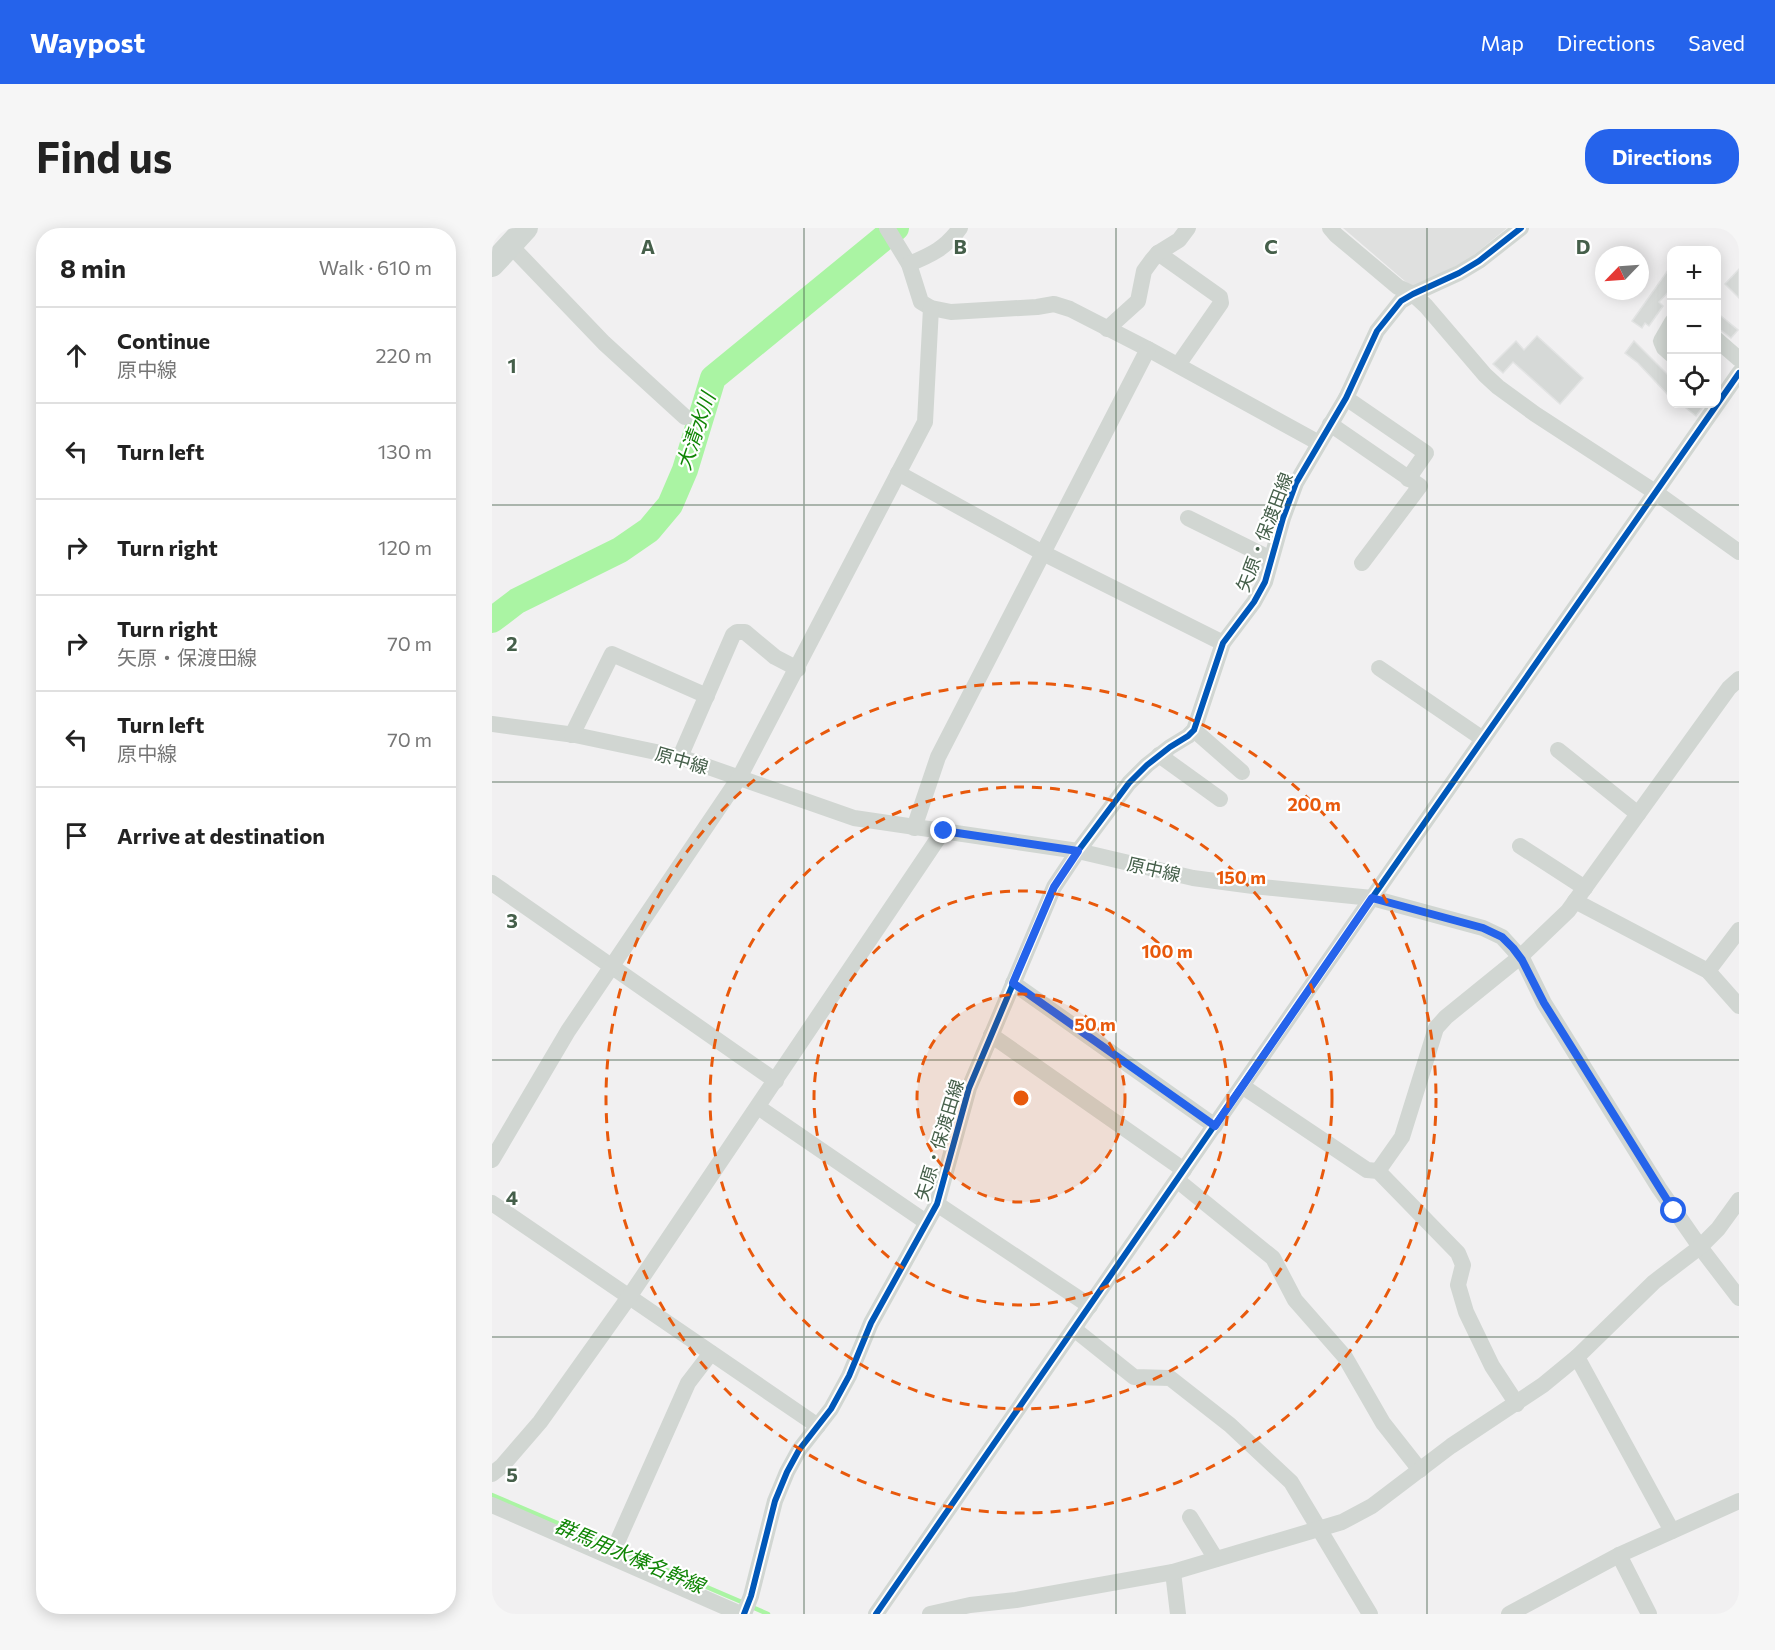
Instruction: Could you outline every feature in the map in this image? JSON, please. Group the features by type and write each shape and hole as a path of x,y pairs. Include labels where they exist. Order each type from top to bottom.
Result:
{"main road":[{"path":"492,265 518,237"}],"street":[{"path":"909,264 938,252 960,228"},
{"path":"1107,329 1138,301 1144,271 1158,253 1179,240 1188,228"},
{"path":"1330,228 1336,236 1398,287 1413,294 1426,306 1498,387 1535,414 1655,492 1739,552"},
{"name":"矢原・保渡田線","path":"745,1608 775,1501 787,1472 800,1450 831,1409 849,1376 871,1323 937,1204 969,1088 1054,887 1129,783 1159,755 1194,730 1223,644 1254,602 1265,582 1283,518 1296,483 1346,398 1377,331 1401,302 1479,261 1521,228"},
{"path":"891,233 909,264 921,302 931,309 951,312 1054,304 1070,309 1178,365 1319,443"},
{"path":"518,237 604,343 685,417"},
{"path":"1158,253 1220,297 1221,303 1178,365"},
{"path":"492,1160 568,1031 739,778 798,669 925,422 931,309"},
{"path":"1667,330 1661,341 1667,351"},
{"path":"1721,343 1739,359"},
{"path":"914,828 938,757 1148,349"},
{"path":"1721,393 1739,373"},
{"path":"1346,398 1426,453 1408,478"},
{"path":"876,1614 1655,492 1710,408"},
{"path":"1330,424 1420,486 1362,563"},
{"path":"898,473 1042,553 1223,644"},
{"path":"1188,518 1271,559"},
{"path":"680,757 733,635 737,632 745,632 775,657 798,669"},
{"path":"572,735 612,654 707,696"},
{"path":"1379,668 1483,739"},
{"path":"1378,1171 1402,1137 1436,1028 1446,1017 1520,957 1568,911 1730,688 1739,679"},
{"name":"原中線","path":"492,724 572,735 680,757 854,818 1078,851 1193,878 1372,898 1483,928 1502,937 1520,957 1555,1021 1659,1188 1739,1298"},
{"path":"1194,730 1242,772"},
{"path":"1557,750 1638,813"},
{"path":"1159,755 1220,799"},
{"path":"492,1474 502,1466 540,1422 629,1297 944,831"},
{"path":"1520,846 1580,894 1708,971 1739,1006"},
{"path":"492,883 776,1081"},
{"path":"1708,971 1739,930"},
{"path":"1013,983 1215,1126"},
{"path":"991,1035 1181,1175 1273,1258 1295,1300 1345,1357 1383,1423 1420,1470"},
{"path":"1242,1086 1366,1170 1378,1171 1458,1253 1463,1265 1458,1285 1466,1312 1492,1366 1517,1404"},
{"path":"758,1107 926,1222"},
{"path":"930,1614 970,1605 1020,1607 1173,1572 1342,1522 1372,1506 1451,1446 1517,1404 1577,1357 1654,1282 1700,1247 1718,1229 1739,1200"},
{"path":"492,1203 818,1426"},
{"path":"937,1204 1090,1306"},
{"path":"1074,1329 1134,1377 1170,1378 1230,1425 1291,1482 1370,1614"},
{"path":"610,1556 688,1383 711,1353"},
{"path":"1577,1357 1671,1531"},
{"path":"1509,1614 1619,1555 1739,1501"},
{"path":"492,1505 610,1556 745,1608"},
{"path":"1190,1517 1215,1559"},
{"path":"1619,1555 1649,1614"},
{"path":"1173,1572 1175,1611"}],"shaded area":[{"path":"1343,228 1507,228 1469,259 1413,288"}],"building":[{"path":"1739,269 1739,298 1725,284"},
{"path":"1667,272 1667,293 1659,302 1663,306 1649,326 1645,323 1642,328 1632,321"},
{"path":"1721,316 1738,330 1731,338 1722,331"},
{"path":"1537,336 1583,378 1560,404 1513,362 1503,373 1493,364 1516,341 1524,350"},
{"path":"1634,341 1667,374 1667,394 1638,363 1625,353"},
{"path":"1686,408 1702,408 1696,416"}],"waterway":[{"name":"大清水川","path":"492,620 517,601 620,550 649,530 670,505 685,470 713,378 896,228"},
{"name":"群馬用水榛名幹線","path":"492,1495 744,1603"},
{"name":"群馬用水榛名幹線","path":"752,1607 768,1614"}],"cycle path":[{"path":"744,1614 751,1596 775,1501 787,1472 799,1450 831,1409 849,1376 871,1323 937,1204 969,1088 1054,887 1129,783 1147,765 1194,730 1223,643 1254,602 1265,582 1283,518 1296,483 1346,398 1377,331 1401,301 1479,261 1521,228"},
{"path":"876,1614 1739,373"}],"route":[{"path":"944,831 1078,851 1054,887 1013,983 1215,1126 1372,898 1483,928 1502,937 1522,960 1544,1003 1674,1211"}]}
